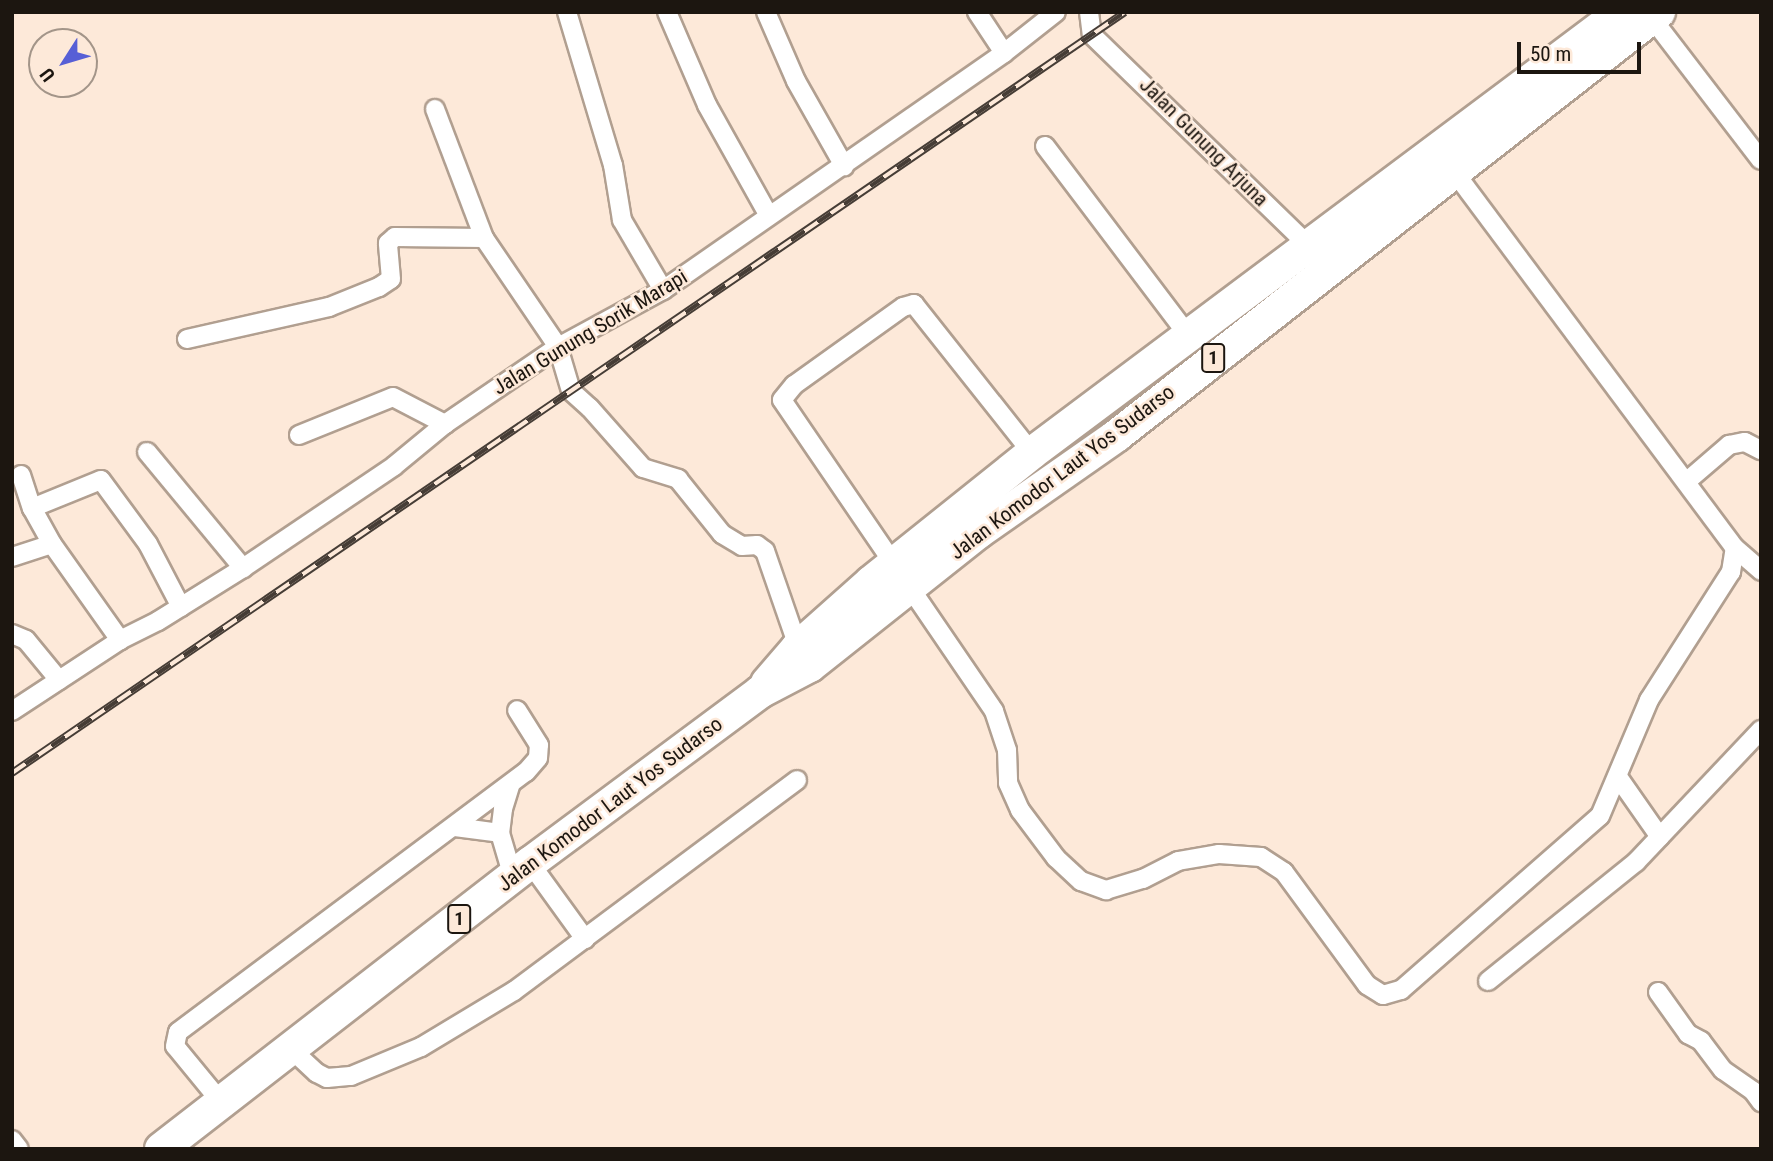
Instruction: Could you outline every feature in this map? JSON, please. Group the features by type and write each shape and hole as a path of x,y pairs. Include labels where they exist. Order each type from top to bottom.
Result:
{"highway":[{"name":"Jalan Komodor Laut Yos Sudarso","path":"901,575 979,532 1116,436 1319,257 1645,14"},
{"name":"Jalan Komodor Laut Yos Sudarso","path":"161,1149 522,870 760,692 901,575 1032,453 1187,334 1319,257 1453,170 1645,14"}],"street":[{"path":"567,12 614,165 622,220 663,290"},
{"path":"667,12 707,104 769,216"},
{"path":"766,12 796,81 844,166"},
{"path":"977,12 1004,52"},
{"name":"Jalan Gunung Sorik Marapi","path":"12,711 120,640 181,607 243,568 394,466 444,424 558,347 663,290 844,166 1056,12"},
{"name":"Jalan Gunung Arjuna","path":"1089,12 1092,35 1319,257"},
{"path":"1645,14 1761,160"},
{"path":"435,109 484,238 558,347 571,391 619,439 634,460 650,471 678,479 722,534 742,546 757,545 765,551 803,657"},
{"path":"1045,146 1187,334"},
{"path":"1453,170 1735,548 1761,570"},
{"path":"187,339 329,307 385,284 391,279 392,271 388,243 395,237 484,238"},
{"path":"1032,453 914,304 903,307 784,395 784,407 995,711 1007,750 1008,783 1020,810 1056,858 1081,881 1106,890 1143,879 1178,861 1219,853 1261,857 1284,872 1367,985 1383,995 1401,990 1600,816 1649,699 1731,572 1735,548"},
{"path":"299,435 393,397 444,424"},
{"path":"1686,482 1729,445 1745,442 1761,450"},
{"path":"147,452 243,568"},
{"path":"21,475 33,508 52,544 120,640"},
{"path":"33,508 101,480 148,544 181,607"},
{"path":"12,557 52,544"},
{"path":"12,634 26,640 59,680"},
{"path":"221,1102 175,1046 178,1032 510,786 538,758 539,745 517,710"},
{"path":"1489,981 1636,862 1761,730"},
{"path":"1618,777 1660,837"},
{"path":"290,1049 317,1073 327,1078 351,1076 421,1048 514,991 797,780"},
{"path":"510,786 500,832 522,870 585,939"},
{"path":"455,827 500,832"},
{"path":"1658,992 1688,1034 1701,1041 1723,1070 1752,1091 1761,1102"},
{"path":"12,1140 19,1149"}],"railway":[{"path":"12,773 1125,12"}]}
